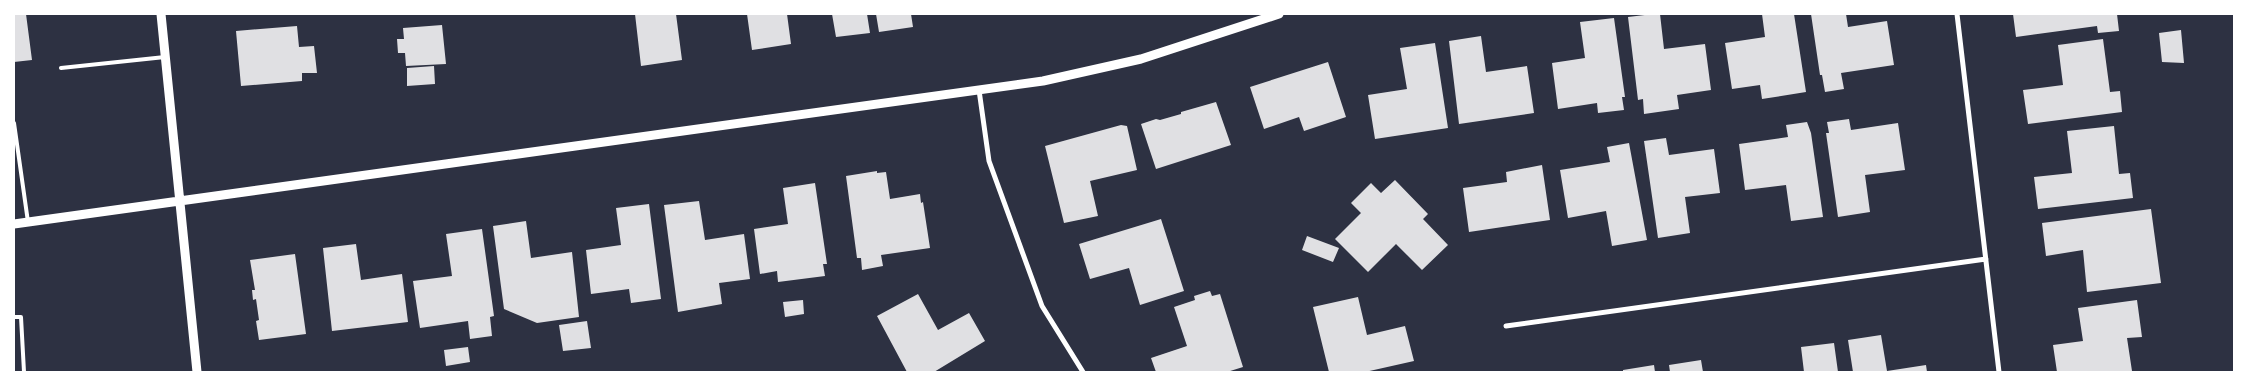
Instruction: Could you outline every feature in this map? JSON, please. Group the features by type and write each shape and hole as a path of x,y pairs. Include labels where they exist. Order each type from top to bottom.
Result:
{"street":[{"path":"161,14 197,372"},
{"path":"14,224 1043,81 1141,59 1279,14"},
{"path":"1957,14 2000,372"},
{"path":"979,90 989,161 1038,297 1083,372"},
{"path":"1506,326 1986,259"}],"lane":[{"path":"61,68 165,57"},
{"path":"14,123 28,222"},
{"path":"14,317 21,317 24,372"}],"building":[{"path":"14,14 26,14 32,60 14,62"},
{"path":"635,14 676,14 682,60 641,66"},
{"path":"747,14 787,14 791,44 752,50"},
{"path":"832,14 867,14 870,33 836,37"},
{"path":"876,14 911,14 913,27 879,32"},
{"path":"1660,14 1664,49 1705,44 1711,90 1677,95 1679,109 1644,114 1643,99 1638,100 1628,17"},
{"path":"1762,14 1794,14 1806,92 1762,99 1760,85 1732,89 1725,43 1765,37"},
{"path":"1811,14 1846,14 1848,27 1887,21 1894,65 1841,73 1844,89 1825,92 1822,75 1820,75"},
{"path":"2013,14 2117,14 2119,31 2098,33 2097,26 2016,37"},
{"path":"1614,18 1625,97 1622,97 1624,110 1598,113 1597,103 1558,109 1552,63 1585,58 1580,22"},
{"path":"442,25 446,64 406,66 405,53 398,53 397,39 404,39 403,28"},
{"path":"297,26 299,47 314,46 317,73 302,73 302,81 241,86 236,31"},
{"path":"2181,30 2184,63 2162,62 2159,33"},
{"path":"1481,36 1486,72 1527,66 1534,113 1459,124 1449,41"},
{"path":"2103,39 2110,92 2120,91 2122,112 2028,124 2023,90 2063,85 2058,45"},
{"path":"1435,43 1448,128 1375,139 1368,95 1407,89 1400,48"},
{"path":"1328,62 1346,117 1304,131 1299,117 1264,129 1250,87"},
{"path":"434,66 435,84 407,86 407,68"},
{"path":"1216,102 1231,145 1156,169 1141,124 1181,114 1181,112"},
{"path":"1849,119 1851,130 1898,123 1905,170 1865,175 1870,212 1838,217 1826,133 1829,133 1827,122"},
{"path":"1807,122 1811,133 1823,217 1791,221 1786,185 1745,190 1739,144 1788,137 1786,125"},
{"path":"1121,125 1127,126 1137,170 1090,181 1098,216 1064,223 1045,146"},
{"path":"2114,126 2119,174 2130,173 2133,198 2038,209 2034,177 2072,173 2067,131"},
{"path":"1666,138 1669,155 1714,149 1720,193 1685,197 1690,233 1658,238 1644,141"},
{"path":"1629,143 1647,240 1612,246 1606,211 1568,218 1560,170 1610,162 1607,147"},
{"path":"1542,165 1550,220 1469,232 1463,188 1507,182 1506,172"},
{"path":"877,171 877,173 886,172 890,199 920,194 930,248 881,255 883,266 862,270 861,258 857,258 846,176"},
{"path":"1395,180 1428,214 1423,219 1448,245 1422,270 1396,244 1368,272 1335,239 1361,213 1351,203 1371,183 1381,193"},
{"path":"815,183 827,264 823,264 825,276 778,282 777,271 760,274 754,229 788,224 783,188"},
{"path":"699,201 705,240 744,234 750,279 719,283 722,304 678,312 664,205"},
{"path":"649,204 661,299 631,303 629,289 591,294 586,250 621,245 616,208"},
{"path":"2151,209 2161,283 2087,292 2083,250 2046,256 2042,223"},
{"path":"1161,219 1184,291 1140,305 1129,268 1090,279 1079,244"},
{"path":"526,221 531,258 572,252 579,317 537,323 504,309 493,226"},
{"path":"482,229 494,316 490,317 492,336 470,339 468,321 420,328 413,281 452,276 446,234"},
{"path":"1307,236 1339,248 1333,262 1302,250"},
{"path":"356,244 361,280 402,274 408,322 332,331 323,248"},
{"path":"295,254 306,334 259,340 256,321 259,320 256,299 253,300 252,290 255,290 250,260"},
{"path":"1210,291 1212,296 1220,294 1243,367 1227,372 1156,372 1151,358 1187,346 1174,307 1195,300 1194,296"},
{"path":"918,294 938,330 969,313 985,341 934,372 907,372 877,316"},
{"path":"1358,297 1367,335 1405,326 1414,361 1365,372 1329,372 1313,307"},
{"path":"803,300 804,314 785,317 783,302"},
{"path":"2137,300 2142,337 2127,338 2132,371 2057,372 2053,345 2083,341 2078,308"},
{"path":"587,321 591,348 563,351 559,325"},
{"path":"1881,335 1887,371 1926,365 1927,372 1853,372 1848,340"},
{"path":"1834,343 1838,372 1804,372 1801,347"},
{"path":"468,347 470,362 446,366 444,350"},
{"path":"1701,360 1703,372 1670,372 1669,365"},
{"path":"1654,365 1655,372 1623,372 1623,370"}]}
